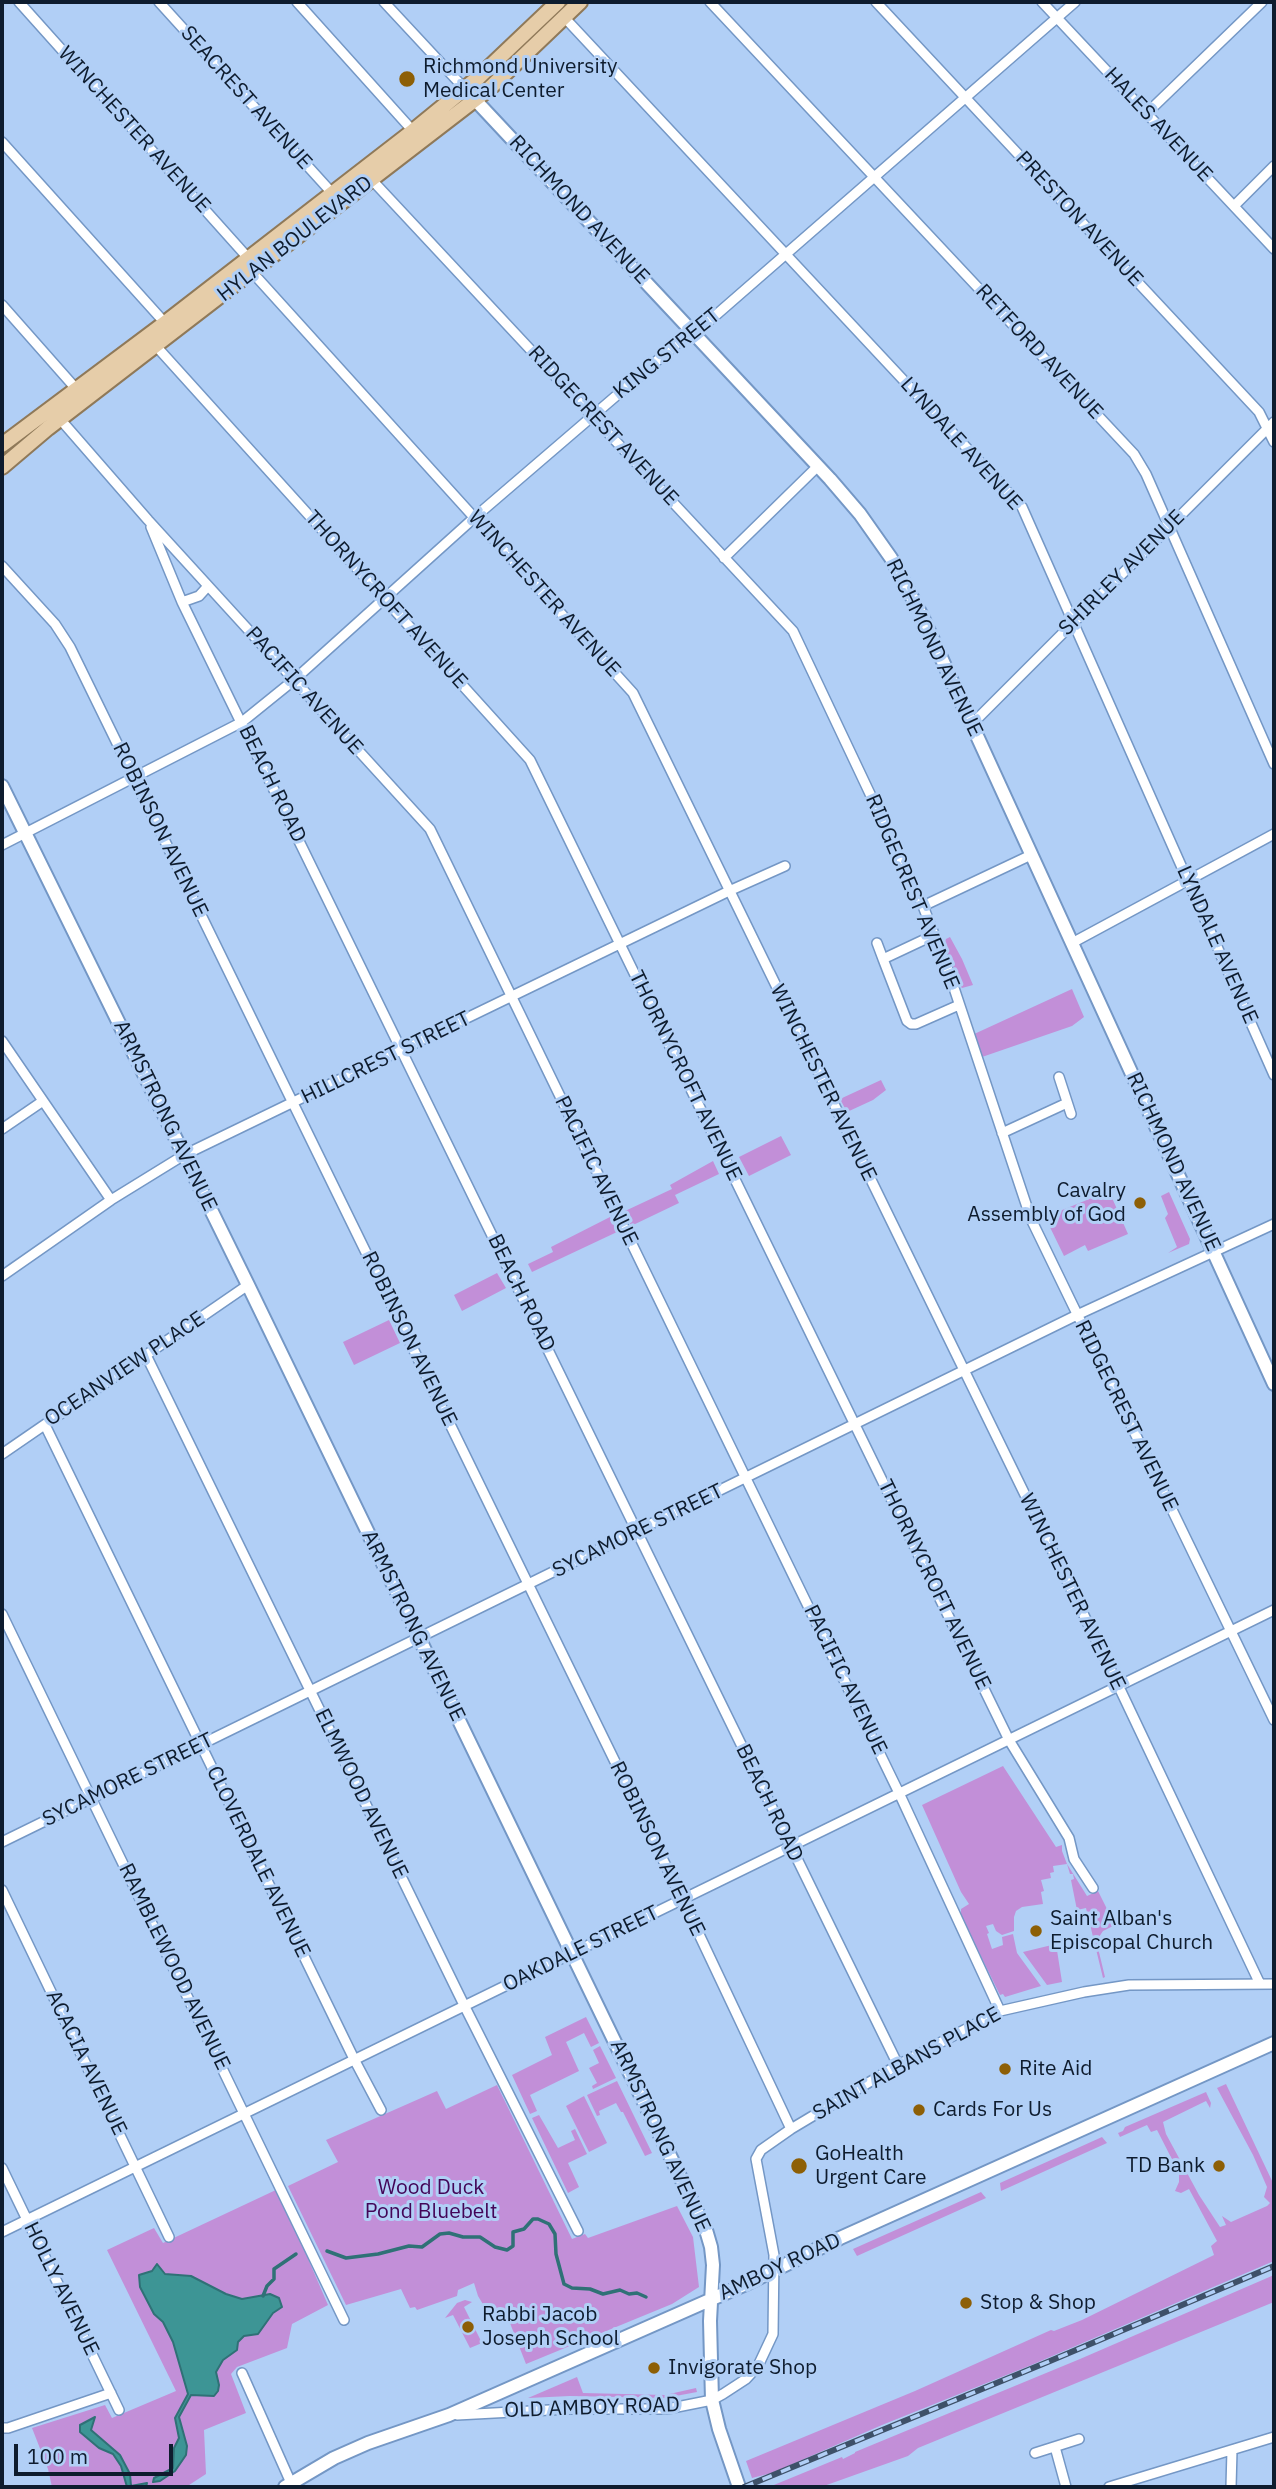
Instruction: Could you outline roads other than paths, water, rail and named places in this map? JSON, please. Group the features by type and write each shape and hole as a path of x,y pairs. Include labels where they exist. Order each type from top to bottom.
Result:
{"main road":[{"name":"HYLAN BOULEVARD","path":"3,464 60,419 82,395 165,323 372,180 470,94 558,2"},
{"name":"HYLAN BOULEVARD","path":"2,445 156,346 333,194 413,131 470,94 489,88 580,2"},
{"name":"RICHMOND AVENUE","path":"470,94 818,466 860,514 891,558 916,603 1274,1384"},
{"name":"ARMSTRONG AVENUE","path":"2,786 248,1285 706,2231 712,2256 712,2400 739,2487"},
{"name":"AMBOY ROAD","path":"288,2485 334,2458 368,2443 449,2415 712,2299 840,2238 1274,2043"}],"street":[{"name":"WINCHESTER AVENUE","path":"19,2 633,694 1119,1687 1260,1984"},
{"name":"SEACREST AVENUE","path":"159,2 333,194"},
{"path":"297,2 413,131"},
{"name":"RICHMOND AVENUE","path":"384,2 470,94"},
{"name":"RETFORD AVENUE","path":"710,2 1129,448 1146,474 1274,764"},
{"name":"PRESTON AVENUE","path":"876,2 1271,425 1274,442"},
{"name":"HALES AVENUE","path":"1042,2 1274,250"},
{"name":"KING STREET","path":"2,845 242,722 295,680 475,517 785,254 1074,2"},
{"path":"1147,113 1262,2"},
{"name":"LYNDALE AVENUE","path":"564,17 1018,503 1274,1075"},
{"path":"2,142 165,323"},
{"path":"1234,206 1274,166"},
{"name":"RIDGECREST AVENUE","path":"372,180 793,631 923,906 1031,1219 1274,1720"},
{"path":"2,305 82,395"},
{"name":"THORNYCROFT AVENUE","path":"156,346 530,760 1009,1740 1069,1838 1074,1859 1093,1888"},
{"name":"PACIFIC AVENUE","path":"60,419 148,520 430,829 900,1795 1000,2011"},
{"name":"SHIRLEY AVENUE","path":"972,724 1271,425"},
{"path":"724,558 818,466"},
{"name":"BEACH ROAD","path":"148,520 182,602 898,2065"},
{"name":"ROBINSON AVENUE","path":"2,566 66,639 682,1900 791,2129"},
{"path":"182,602 200,596 208,586"},
{"path":"1072,943 1274,834"},
{"path":"923,906 1031,855"},
{"name":"HILLCREST STREET","path":"2,1276 111,1200 184,1155 785,866"},
{"path":"883,959 934,935"},
{"path":"877,943 907,1021 916,1024 959,1005"},
{"path":"2,1041 111,1200"},
{"path":"1059,1077 1071,1114"},
{"path":"2,1129 43,1101"},
{"path":"1002,1133 1068,1103"},
{"name":"SYCAMORE STREET","path":"2,1842 1077,1315 1274,1224"},
{"name":"OCEANVIEW PLACE","path":"2,1454 248,1285"},
{"name":"ELMWOOD AVENUE","path":"146,1355 464,2005 578,2231"},
{"name":"CLOVERDALE AVENUE","path":"45,1425 381,2110"},
{"name":"OAKDALE STREET","path":"2,2232 1274,1610"},
{"name":"RAMBLEWOOD AVENUE","path":"2,1614 344,2320"},
{"name":"ACACIA AVENUE","path":"2,1890 169,2237"},
{"name":"SAINT ALBANS PLACE","path":"791,2129 898,2065 1000,2011 1073,1994 1129,1985 1274,1984"},
{"name":"OLD AMBOY ROAD","path":"449,2415 568,2409 667,2409 712,2400 746,2379 758,2366 769,2347 774,2318 774,2255 756,2159 761,2150 791,2129"},
{"name":"HOLLY AVENUE","path":"2,2168 119,2410"},
{"path":"242,2373 288,2485"},
{"path":"2,2428 111,2393"},
{"path":"1108,2487 1274,2437"},
{"path":"1035,2453 1079,2439"},
{"path":"1055,2446 1066,2487"},
{"path":"1231,2487 1232,2450"}],"waterway":[{"path":"327,2251 346,2258 378,2254 409,2246 422,2247 440,2234 449,2233 463,2237 480,2237 495,2247 507,2250 513,2246 513,2232 524,2229 533,2219 538,2219 549,2224 555,2234 556,2254 564,2284 603,2294 620,2290 646,2297"},
{"path":"263,2296 274,2279 274,2269 296,2254"}],"railway":[{"path":"744,2487 1274,2266"}],"place":[{"name":"Richmond University Medical Center","path":"407,79"},
{"name":"Cavalry Assembly of God","path":"1140,1203"},
{"name":"Saint Alban's Episcopal Church","path":"1036,1931"},
{"name":"Rite Aid","path":"1005,2069"},
{"name":"Cards For Us","path":"919,2110"},
{"name":"GoHealth Urgent Care","path":"799,2166"},
{"name":"TD Bank","path":"1219,2166"},
{"name":"Stop & Shop","path":"966,2303"},
{"name":"Rabbi Jacob Joseph School","path":"468,2327"},
{"name":"Invigorate Shop","path":"654,2368"}],"park label":[{"name":"Wood Duck Pond Bluebelt","path":"431,2200"}]}
